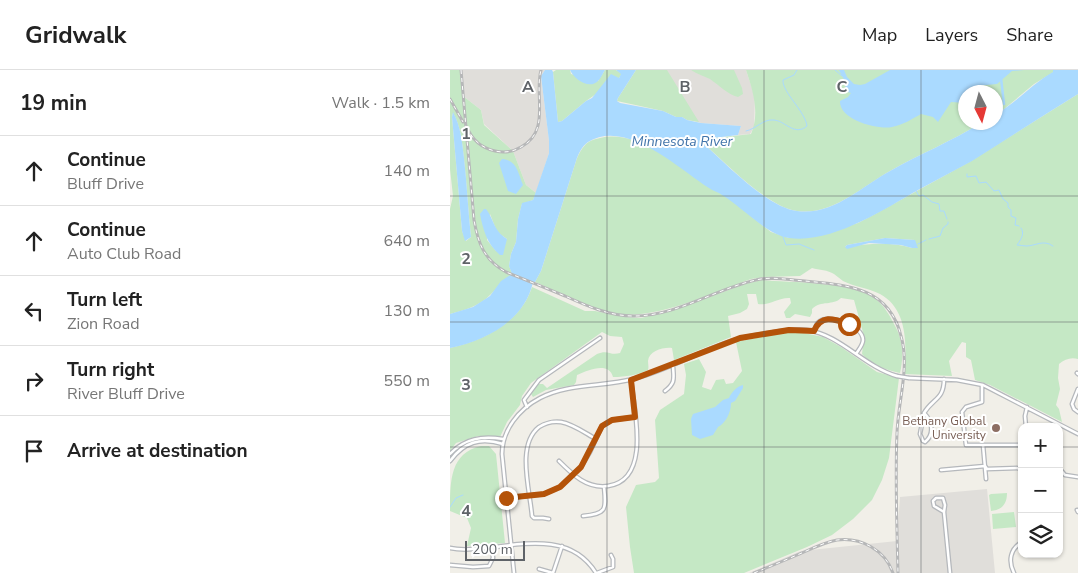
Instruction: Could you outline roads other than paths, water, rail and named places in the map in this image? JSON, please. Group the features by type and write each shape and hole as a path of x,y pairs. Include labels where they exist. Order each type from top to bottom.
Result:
{"street":[{"path":"814,331 818,322 823,320 838,321 855,327 862,334 863,340 856,354"},
{"path":"514,573 506,498 503,439 512,424 527,407 541,397 556,392 631,380 740,338 789,330 814,331 829,336 876,368 908,378 968,381 982,385 1027,407 1054,423"},
{"path":"527,407 524,400 539,380 600,338"},
{"path":"665,391 673,383 673,364"},
{"path":"924,413 929,418 932,429 930,438 926,442 923,441 920,434 924,413 930,404 942,394 944,379"},
{"path":"559,461 573,476 589,484 604,486 621,482 627,477 633,466 637,447 631,380"},
{"path":"982,385 982,402 966,407 962,412 966,445 1018,445"},
{"path":"1078,389 1071,407 1078,412"},
{"path":"1026,423 1027,407"},
{"path":"506,498 544,494 555,490 573,476 586,459 602,426 609,422 635,417"},
{"path":"549,519 532,517 526,450 532,435 538,428 546,424 560,422 596,439"},
{"path":"1063,428 1078,434"},
{"path":"450,454 459,446 474,439 503,439"},
{"path":"450,461 463,447 474,442 490,441 503,444"},
{"path":"983,445 986,478"},
{"path":"941,470 985,466 987,469 1018,468"},
{"path":"1063,472 1066,475 1078,477"},
{"path":"583,516 597,515 604,510 604,486"},
{"path":"944,512 934,506 933,501 936,498 940,497 944,500 950,573"},
{"path":"450,548 465,550 539,544 562,546 572,549 584,558 597,573 613,567 611,555"},
{"path":"539,569 553,573 562,546"},
{"path":"1014,573 1010,559 1014,549 1018,546"},
{"path":"450,565 489,566 493,558 492,547"}],"water":[{"name":"Minnesota River","path":"545,70 552,70 553,72 558,122 592,98 611,74 619,78 621,74 616,70 636,70 617,101 663,111 676,117 701,123 741,126 738,135 705,139 705,145 761,194 786,208 797,211 823,209 835,204 879,177 969,130 1003,130 1003,109 1053,72 1053,70 1078,70 1078,94 972,161 873,216 839,231 805,238 789,238 775,234 727,198 652,149 635,141 619,136 603,136 588,142 582,148 577,158 541,271 535,282 533,282 529,295 522,307 513,318 490,334 464,345 450,348 450,314 473,307 490,296 501,281 512,274 509,266 516,242 518,219 522,203 533,200 549,153 541,76"},
{"path":"570,70 605,70 598,81 586,84 578,80"},
{"path":"839,70 844,70 847,77 854,84 860,85 890,70 1024,70 1012,71 997,84 958,85 958,102 951,102 938,122 933,117 921,114 900,125 886,128 860,122 846,114 841,108 840,101 851,93 844,91 845,83"},
{"path":"453,112 461,135 465,168 471,237 465,241 462,231"},
{"path":"502,159 511,162 518,172 523,185 516,194 508,191 499,163"},
{"path":"484,209 489,213 502,236 507,239 503,255 496,251 486,236 480,214"},
{"path":"885,238 915,240 918,248 869,243 847,249 845,247 847,245"},
{"path":"743,385 735,401 731,403 726,420 713,435 700,439 692,435 691,419 693,414 715,407 723,400 729,398 734,390"}],"waterway":[{"path":"746,131 769,120 777,121 798,130 807,126 802,114 786,90 783,80 794,75 797,70"},
{"path":"835,70 842,76"},
{"path":"1001,78 1004,104"},
{"path":"967,174 967,177 976,176 979,183 986,182 994,191 999,190 1003,199 1008,203 1011,216 1016,218 1015,225 1019,226"},
{"path":"916,191 919,196 923,195 932,202 939,204 940,211 944,211 947,219"},
{"path":"929,239 940,236 948,222"},
{"path":"1021,228 1023,234 1017,245 1030,246 1046,243 1053,246"},
{"path":"783,237 786,245 799,244 814,250"},
{"path":"918,244 926,240"},
{"path":"450,507 456,498 463,495"}],"railway":[{"path":"461,70 474,220 483,250 492,262 506,272 590,307 625,316 665,312 741,284 768,278 851,287 876,298 887,307 895,320 901,336 904,360 896,451 898,573"},
{"path":"467,127 478,143 486,148 505,152 521,147 536,132 539,122 539,80 541,70"},
{"path":"450,99 463,122"},
{"path":"754,573 825,543 837,540 855,541 871,547 884,558 893,573"}],"place":[{"name":"Bethany Global University","path":"996,428"}]}
